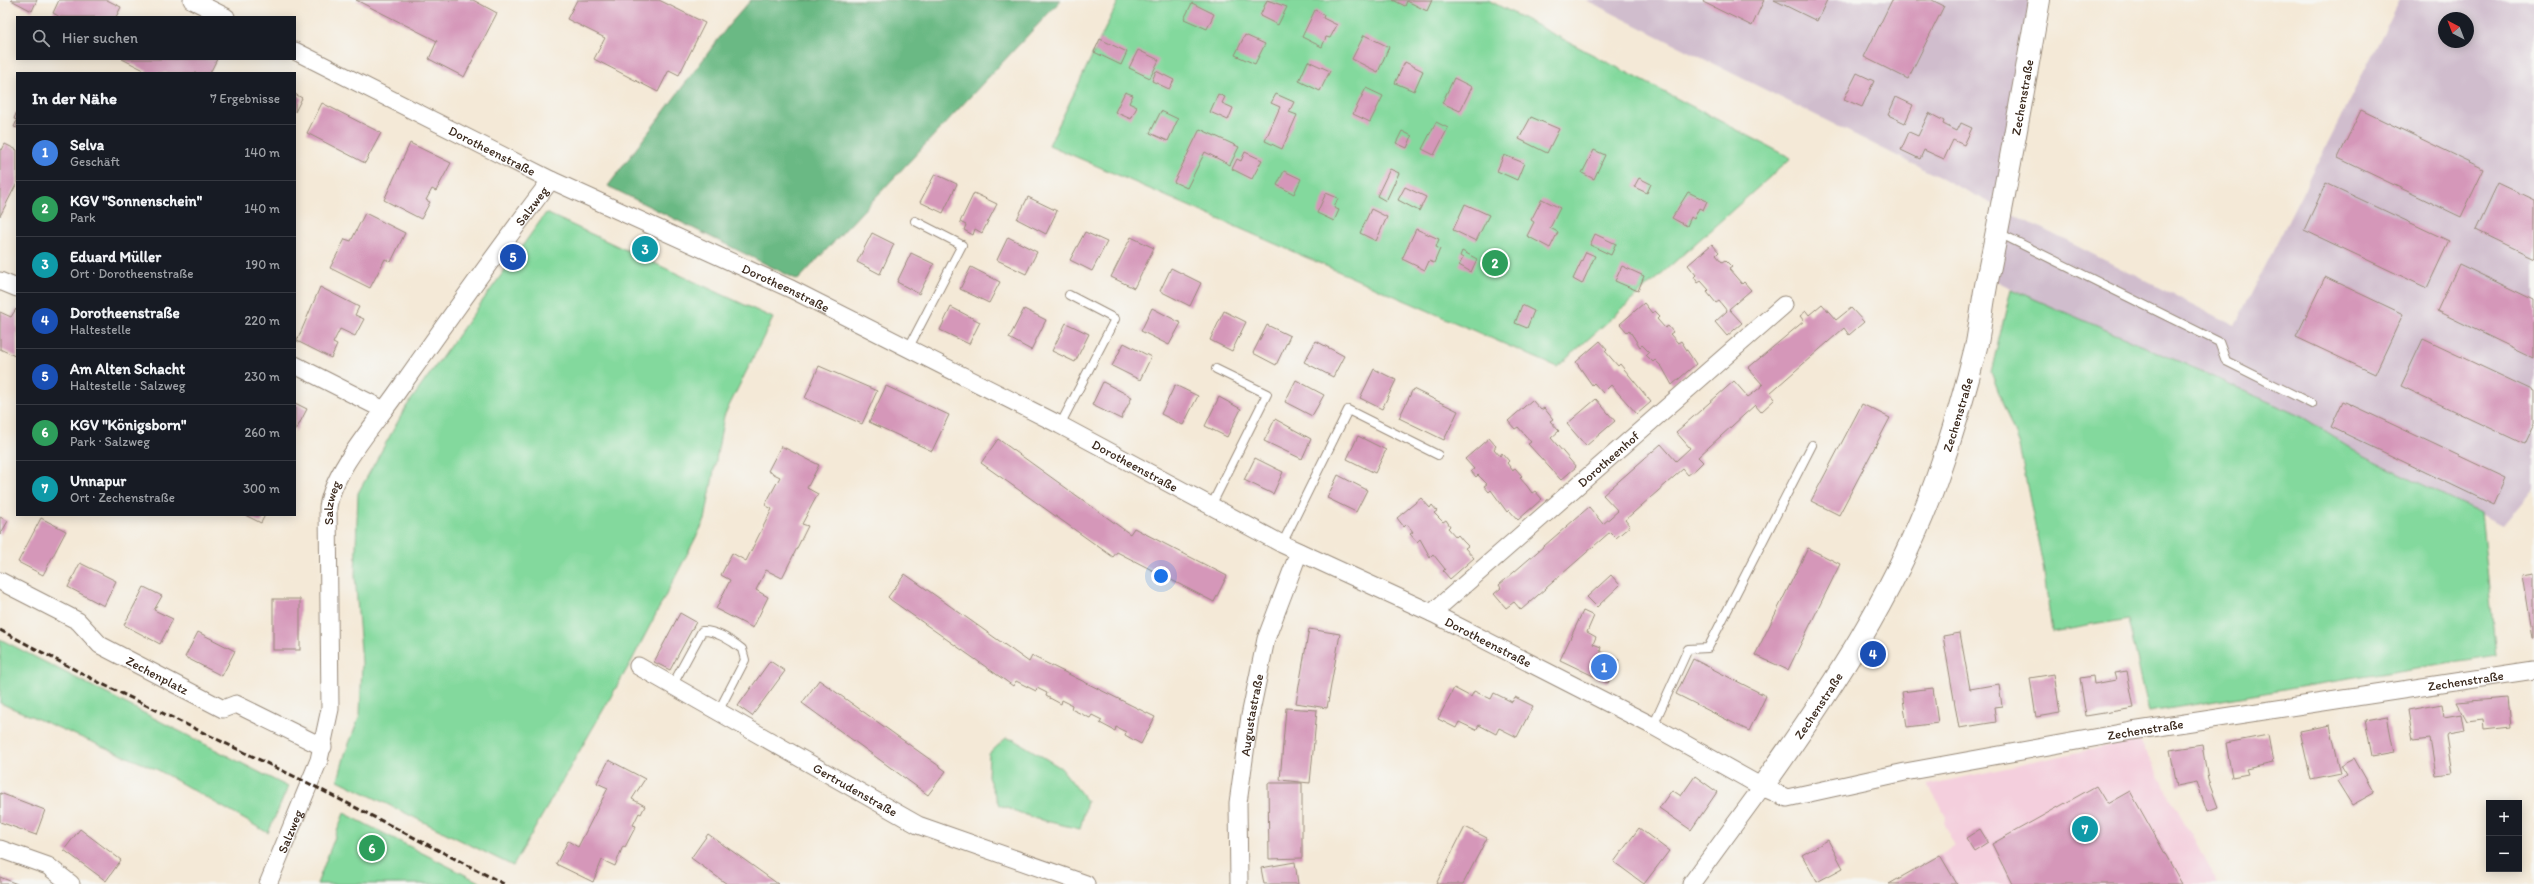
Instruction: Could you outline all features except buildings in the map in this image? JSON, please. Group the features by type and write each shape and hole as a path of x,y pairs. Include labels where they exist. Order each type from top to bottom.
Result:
{"street":[{"path":"192,0 224,16"},
{"name":"Zechenstraße","path":"1691,884 1762,787 1854,650 1905,556 1936,482 1956,420 1977,343 2040,0"},
{"name":"Dorotheenstraße","path":"296,52 551,180 784,285 1060,425 1282,544 1432,613 1653,726 1762,787"},
{"name":"Salzweg","path":"268,884 323,747 330,709 328,507 330,492 337,478 384,410 501,246 551,180"},
{"path":"0,281 16,288"},
{"name":"Dorotheenhof","path":"1432,613 1784,305"},
{"path":"296,366 384,410"},
{"name":"Augustastraße","path":"1239,884 1238,803 1250,716 1266,639 1299,552"},
{"name":"Zechenplatz","path":"0,581 78,621 100,645 223,709 236,704 323,747"},
{"name":"Gertrudenstraße","path":"638,666 918,825 1086,884"},
{"name":"Zechenstraße","path":"1762,787 1787,798 1905,772 2119,734 2534,670"},
{"path":"0,849 48,866 71,884"}],"lane":[{"path":"908,349 962,245 915,221"},
{"path":"1998,233 2219,342 2226,361 2312,404"},
{"path":"1060,425 1115,319 1069,295"},
{"path":"1211,506 1267,394 1216,369"},
{"path":"1282,544 1348,410 1438,454"},
{"path":"1653,726 1688,649 1708,648 1812,445"},
{"path":"672,686 702,631 712,632 729,640 742,649 745,660 718,712"}],"shaded area":[{"path":"1586,0 2039,0 2003,209"},
{"path":"2400,0 2534,0 2534,488 2503,525 1988,277 2003,209 2235,326"},
{"path":"2139,739 2218,884 1957,884 1940,855 1956,846 1945,825 1946,817 1928,785"}],"green space":[{"path":"751,0 1061,0 798,280 608,186 729,25"},
{"path":"1119,0 1488,0 1791,158 1557,367 1049,145"},
{"path":"546,213 773,318 724,416 705,520 631,662 513,866 338,780 345,754 360,715 362,663 355,575 358,493 406,407"},
{"path":"2011,289 2201,371 2304,418 2364,456 2481,513 2496,655 2149,712 2128,619 2052,632 2043,566 2019,446 1991,372"},
{"path":"0,639 288,787 268,833 158,770 0,703"},
{"path":"1006,738 1015,740 1061,768 1087,801 1080,829 1037,819 999,805 988,777 989,754"},
{"path":"344,813 483,884 317,884"}],"railway":[{"path":"0,630 100,683 310,784 504,884"}],"place":[{"name":"Eduard Müller","path":"645,249"},
{"name":"Am Alten Schacht","path":"513,257"},
{"name":"KGV \"Sonnenschein\"","path":"1495,263"},
{"name":"Dorotheenstraße","path":"1873,654"},
{"name":"Selva","path":"1604,667"},
{"name":"Unnapur","path":"2085,829"},
{"name":"KGV \"Königsborn\"","path":"372,848"}]}
